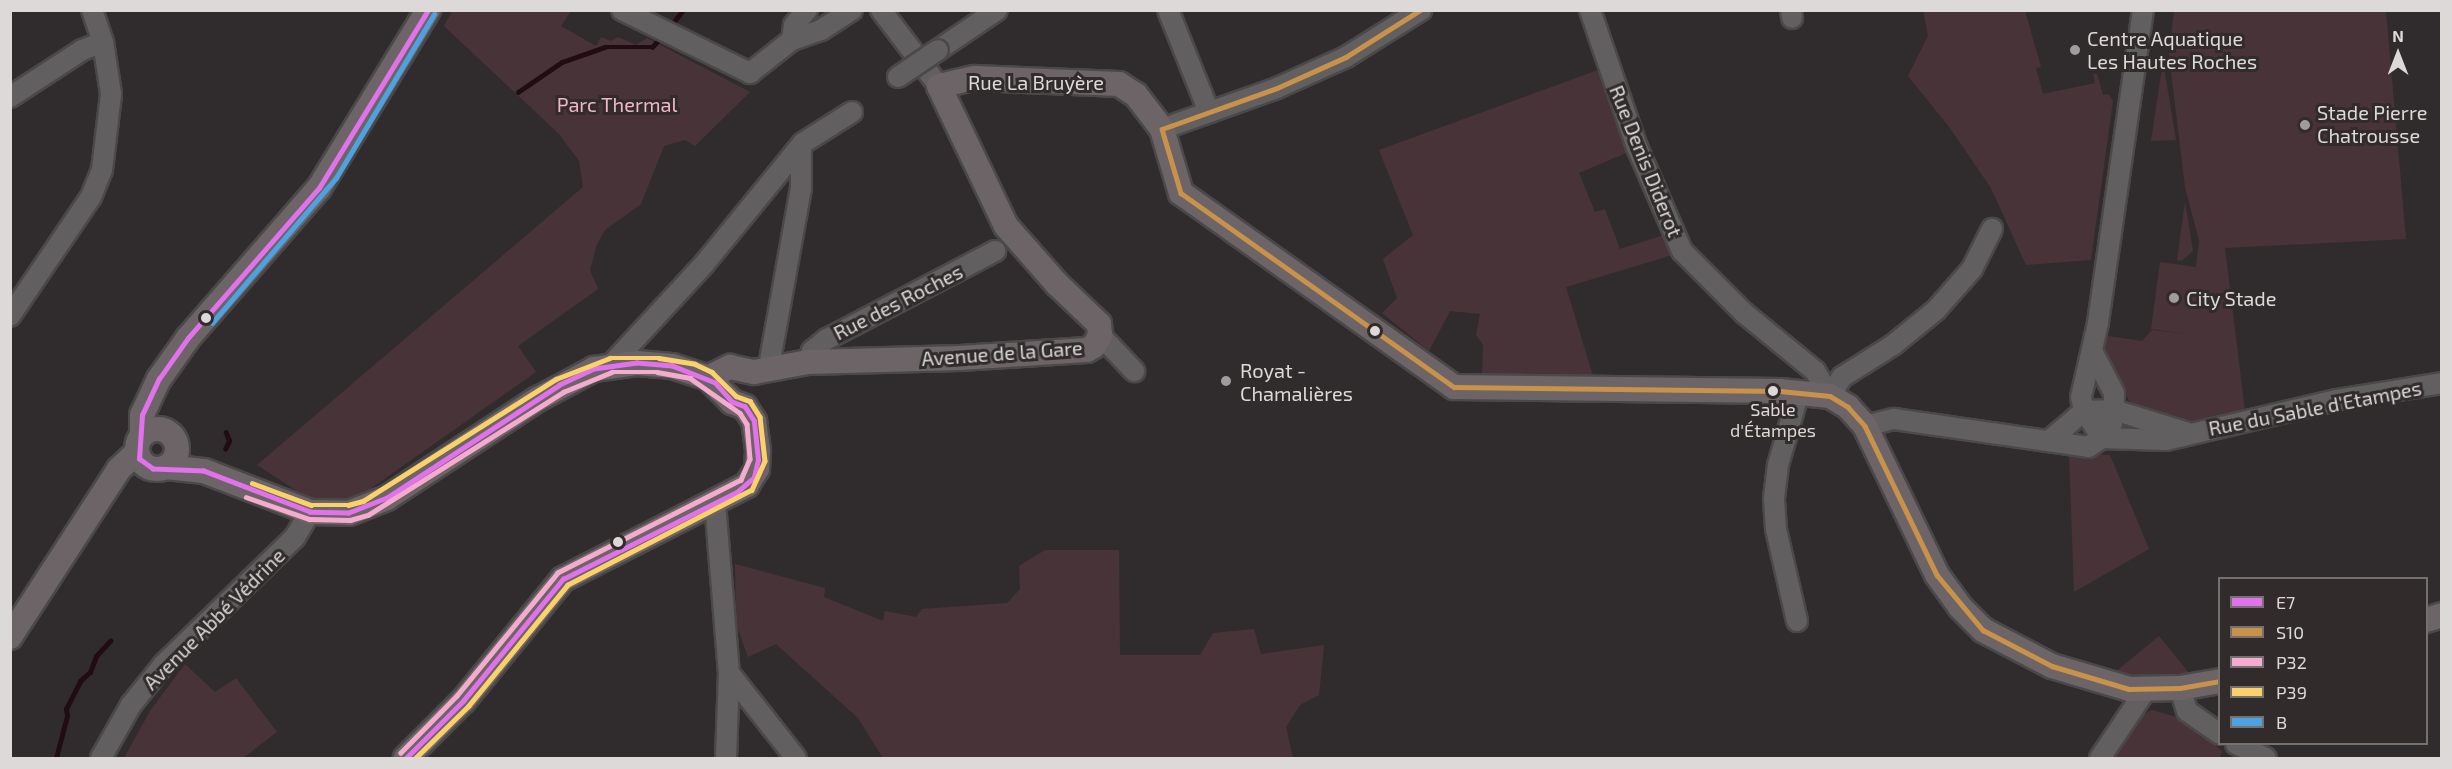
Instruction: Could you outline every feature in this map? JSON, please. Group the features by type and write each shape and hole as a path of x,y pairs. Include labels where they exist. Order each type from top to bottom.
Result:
{"main road":[{"path":"406,759 464,701 563,579 747,485 754,477 758,460 754,421 745,407 732,402 708,378 672,366 611,365 552,390 379,502 349,513 310,512 204,471 144,464 139,443 142,415 159,379 206,318 324,180 428,10"},
{"name":"Rue La Bruyère","path":"939,86 975,78 1119,84 1136,95 1162,129 1177,187 1196,206 1335,299 1429,373 1454,387 1799,392"},
{"name":"Avenue de la Gare","path":"708,378 730,367 761,369 808,362 1087,350 1100,335 1099,324 1057,284 1006,226 939,86"},
{"path":"732,402 761,369"},
{"path":"106,491 163,468 175,460 172,438 160,412 159,379"},
{"path":"1799,392 1830,396 1848,407 1865,426 1937,575 1960,608 1983,630 2052,666 2145,691 2218,681"},
{"path":"10,637 149,430 172,438 196,460 204,471"}],"street":[{"path":"10,316 91,197 102,170 111,94 103,42 92,10"},
{"path":"792,40 794,25 807,10"},
{"path":"623,11 750,73 792,40 821,30 852,10"},
{"name":"Avenue de la Gare","path":"881,10 939,86"},
{"path":"898,78 997,10"},
{"path":"1168,10 1209,112"},
{"path":"1162,129 1346,57 1421,10"},
{"name":"Rue Denis Diderot","path":"1590,10 1637,147 1683,251 1743,313 1815,371 1830,396"},
{"path":"2092,351 2114,393 2112,423 2102,438 2084,411 2081,397 2092,351 2143,10"},
{"path":"10,97 82,50 103,42"},
{"path":"611,365 683,288 801,146 852,112"},
{"path":"761,369 801,188 801,146"},
{"path":"1830,396 1842,377 1893,345 1936,310 1972,268 1992,229"},
{"name":"Rue des Roches","path":"808,362 812,351 827,339 995,251"},
{"path":"1100,335 1134,371"},
{"name":"Rue du Sable d'Etampes","path":"1865,426 1894,418 2050,440 2066,446 2088,447 2102,438 2166,440 2188,432 2336,399 2442,383"},
{"path":"1797,621 1776,529 1774,498 1778,465 1799,392"},
{"name":"Rue du Sable d'Etampes","path":"2084,411 2114,410 2188,432"},
{"path":"2050,440 2084,411"},
{"path":"715,503 729,673 726,759"},
{"name":"Avenue Abbé Védrine","path":"101,759 131,705 163,665 295,537 310,512"},
{"path":"729,673 795,759"},
{"path":"2180,688 2187,711 2218,733"},
{"path":"2100,759 2145,691"},
{"path":"2238,745 2266,759"}],"green space":[{"path":"1923,10 2025,11 2041,67 2036,68 2043,94 2095,83 2093,74 2097,74 2103,95 2108,94 2113,101 2091,260 2026,265 1991,188 1950,128 1908,76 1928,36"},
{"name":"Parc Thermal","path":"452,11 571,11 561,26 596,46 601,37 611,41 618,37 636,45 647,38 750,92 695,146 685,140 664,146 641,204 605,230 597,244 590,270 598,289 518,346 536,372 363,494 345,504 314,502 257,465 583,187 579,161 559,134 444,26"},
{"name":"Stade Pierre Chatrousse","path":"2174,11 2386,11 2406,239 2225,248 2245,411 2191,423 2144,411 2130,402 2106,362 2081,332 2142,341 2152,330 2188,334 2151,329 2160,262 2196,267 2199,241 2185,187 2169,55"},
{"path":"2163,61 2176,140 2151,141"},
{"path":"1598,70 1628,152 1579,173 1595,212 1605,209 1620,249 1667,234 1676,254 1566,287 1593,376 1482,376 1483,345 1476,335 1480,314 1450,311 1429,351 1382,313 1397,298 1383,259 1413,235 1379,150"},
{"path":"2185,202 2193,251 2181,261 2177,260"},
{"path":"2069,453 2110,455 2149,549 2074,592"},
{"path":"1045,550 1119,550 1120,655 1200,655 1213,633 1254,629 1261,654 1324,645 1319,695 1300,705 1286,727 1293,758 883,758 858,718 776,644 748,657 736,624 735,564 825,588 824,597 883,621 885,611 916,617 922,609 1007,603 1020,589 1019,566"},
{"path":"2159,636 2189,673 2141,676 2114,673"},
{"path":"185,664 215,692 236,678 277,732 243,758 124,758 150,711"},
{"path":"2152,710 2184,719 2222,751 2220,758 2108,758 2139,717"}],"waterway":[{"path":"670,27 683,10"},
{"path":"518,92 562,62 605,47 652,47 663,35"},
{"path":"225,449 229,441 226,433"},
{"path":"56,758 67,716 66,709 80,681 90,672 96,656 110,641"}],"transit line":[{"name":"E7","path":"406,758 463,701 563,579 737,492 754,477 758,460 754,421 745,407 732,402 715,383 672,366 637,363 594,369 560,385 387,498 349,513 310,512 204,471 153,469 139,459 142,415 159,379 188,338 319,188 428,10"},
{"name":"S10","path":"1162,129 1277,88 1346,57 1420,10"},
{"name":"B","path":"212,323 336,178 434,14"},
{"name":"S10","path":"1162,129 1181,193 1454,387 1780,391 1830,396 1848,407 1865,426 1937,575 1983,630 2052,666 2129,689 2180,688 2218,681"},
{"name":"P39","path":"252,483 311,505 348,505 363,501 556,379 610,358 659,358 695,364 712,372 736,396 750,401 760,417 765,461 752,490 568,585 469,706 416,758"},
{"name":"P32","path":"246,497 309,519 350,520 368,515 563,392 612,372 657,372 690,378 740,413 747,424 750,459 741,480 558,573 457,696 401,753"}],"place":[{"name":"Centre Aquatique Les Hautes Roches","path":"2075,50"},
{"name":"Stade Pierre Chatrousse","path":"2305,125"},
{"name":"City Stade","path":"2174,298"},
{"name":"Royat - Chamalières","path":"1226,381"},
{"name":"Sable d'Étampes","path":"1773,391"}]}
